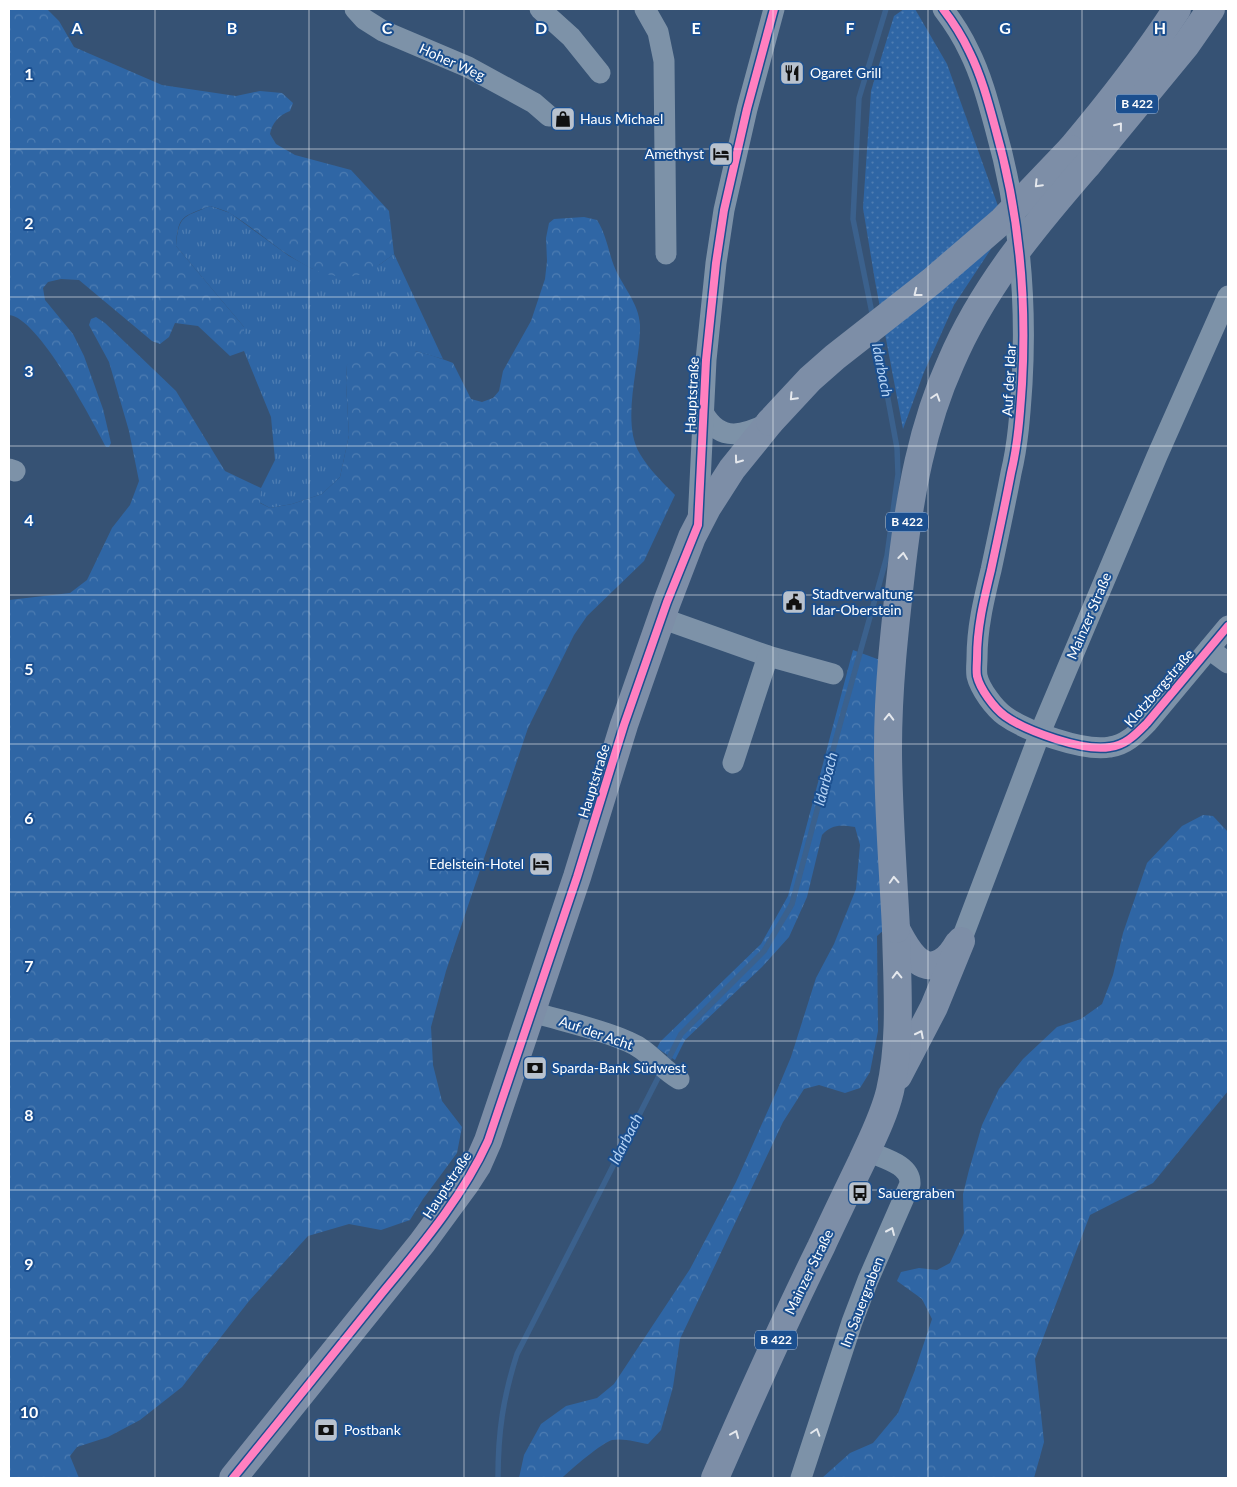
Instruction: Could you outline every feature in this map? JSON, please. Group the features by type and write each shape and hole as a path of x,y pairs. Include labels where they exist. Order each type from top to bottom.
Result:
{"main road":[{"path":"1156,40 1165,9"},
{"name":"B 422","path":"890,1093 896,1057 896,929 888,750 891,670 894,624 907,525 922,446 942,383 979,306 1080,156 1121,88 1177,9"},
{"name":"B 422","path":"698,525 732,469 770,422 810,379 945,270 1080,156 1186,45 1211,9"},
{"path":"1186,45 1228,18"},
{"name":"Hauptstraße","path":"238,1476 422,1243 477,1166 488,1142 532,1012 624,725 661,618 698,525"},
{"path":"896,929 910,953 917,960 927,964 937,965 942,963 961,941"},
{"path":"890,1093 934,1007 961,941"},
{"name":"Mainzer Straße","path":"715,1478 774,1344 879,1124 890,1093"}],"street":[{"name":"Hoher Weg","path":"354,9 364,19 383,31 468,67 534,103 549,116"},
{"path":"540,9 571,37 600,72"},
{"path":"645,9 658,32 663,51 666,254"},
{"name":"Hauptstraße","path":"698,525 710,310 724,210 747,109 774,9"},
{"name":"Auf der Idar","path":"943,9 969,50 987,97 1002,152 1013,204 1023,296 1024,347 1020,413 1014,462 977,634 977,676 988,700 1004,715 1040,733"},
{"name":"Mainzer Straße","path":"961,941 1040,733 1157,456 1228,296"},
{"name":"Hauptstraße","path":"704,414 718,430 733,434 746,433 770,422"},
{"path":"661,618 768,656 833,674"},
{"name":"Klotzbergstraße","path":"1040,733 1080,746 1111,747 1124,744 1147,723 1228,626"},
{"path":"1208,649 1228,663"},
{"path":"733,763 768,656"},
{"name":"Auf der Acht","path":"532,1012 630,1042 652,1056 675,1077"},
{"name":"Im Sauergraben","path":"801,1478 852,1322 868,1280 910,1184 911,1177 906,1170 866,1151"}],"green space":[{"path":"9,9 47,9 59,21 74,47 162,85 236,96 260,91 282,93 293,103 290,111 279,117 272,126 270,134 276,144 295,155 351,170 389,211 394,254 376,267 360,275 337,276 321,272 289,256 226,211 210,206 187,215 183,218 178,228 176,246 244,327 244,351 230,356 198,326 175,323 169,337 160,344 152,341 79,280 61,279 48,282 43,288 45,300 73,334 84,356 103,409 111,443 109,447 106,447 77,394 49,351 21,320 9,315"},
{"path":"904,9 915,9 947,64 998,206 991,249 954,305 924,372 903,429 863,208 871,91 894,16"},
{"path":"210,206 230,213 289,256 311,268 332,275 379,265 394,254 443,359 415,351 347,365 346,383 349,435 340,477 322,494 292,504 270,508 259,502 261,488 275,460 271,417 244,351 244,327 176,246 179,228 184,219"},
{"path":"584,217 597,220 600,225 614,266 637,309 639,317 639,340 631,409 634,441 647,465 675,495 644,561 587,616 574,635 528,728 446,971 431,1027 433,1065 442,1101 462,1127 457,1153 410,1220 381,1230 349,1224 308,1236 249,1301 182,1387 140,1420 108,1437 77,1447 70,1456 79,1478 9,1478 9,600 70,593 87,580 112,528 130,505 139,481 129,431 109,362 89,325 91,319 96,317 105,323 176,391 225,471 261,488 260,503 270,508 292,504 322,494 340,477 349,435 346,383 347,365 363,352 375,348 397,348 422,353 453,363 471,399 482,402 493,398 499,391 503,371 531,321 545,279 547,261 546,238 549,223 554,219"},
{"path":"853,650 880,660 885,929 877,936 878,1031 870,1072 860,1088 845,1093 819,1085 804,1089 783,1122 680,1339 673,1387 661,1430 648,1444 630,1440 612,1440 587,1457 562,1478 519,1478 524,1455 541,1424 566,1406 597,1398 614,1384 690,1269 736,1182 791,1057 816,978 834,944 856,889 860,845 855,827 837,826 829,829 822,835 807,897 789,937 762,967 685,1040 675,1060 657,1048 660,1042 761,944 788,896"},
{"path":"1203,815 1213,816 1228,832 1228,1091 1153,1183 1090,1215 1035,1359 1044,1442 1034,1478 822,1478 850,1453 873,1443 898,1413 932,1319 922,1299 897,1281 901,1272 919,1268 937,1270 950,1263 964,1233 963,1194 969,1170 982,1125 999,1089 1023,1059 1057,1027 1081,1019 1102,1004 1113,975 1123,933 1147,863 1182,826"}],"waterway":[{"name":"Idarbach","path":"873,318 853,219 859,98 886,9"},
{"name":"Idarbach","path":"666,1064 681,1034 764,951 792,904 887,556 898,474 897,448 876,334"},
{"name":"Idarbach","path":"498,1478 502,1415 517,1354 661,1072"}],"cycle path":[{"path":"233,1478 438,1223 465,1183 488,1141 577,877 624,725 667,602 698,525 706,360 716,263 724,210 747,109 774,9"},
{"path":"943,9 969,51 981,79 990,108 1010,190 1022,287 1023,351 1018,429 1013,462 983,602 977,647 977,676 981,687 1001,713 1027,728 1071,743 1099,748 1116,746 1130,738 1147,723 1228,626"}],"place":[{"name":"Ogaret Grill","path":"792,73"},
{"name":"Haus Michael","path":"563,119"},
{"name":"Amethyst","path":"721,154"},
{"name":"Stadtverwaltung Idar-Oberstein","path":"794,602"},
{"name":"Edelstein-Hotel","path":"541,864"},
{"name":"Sparda-Bank Südwest","path":"535,1068"},
{"name":"Sauergraben","path":"860,1193"},
{"name":"Postbank","path":"326,1430"}]}
